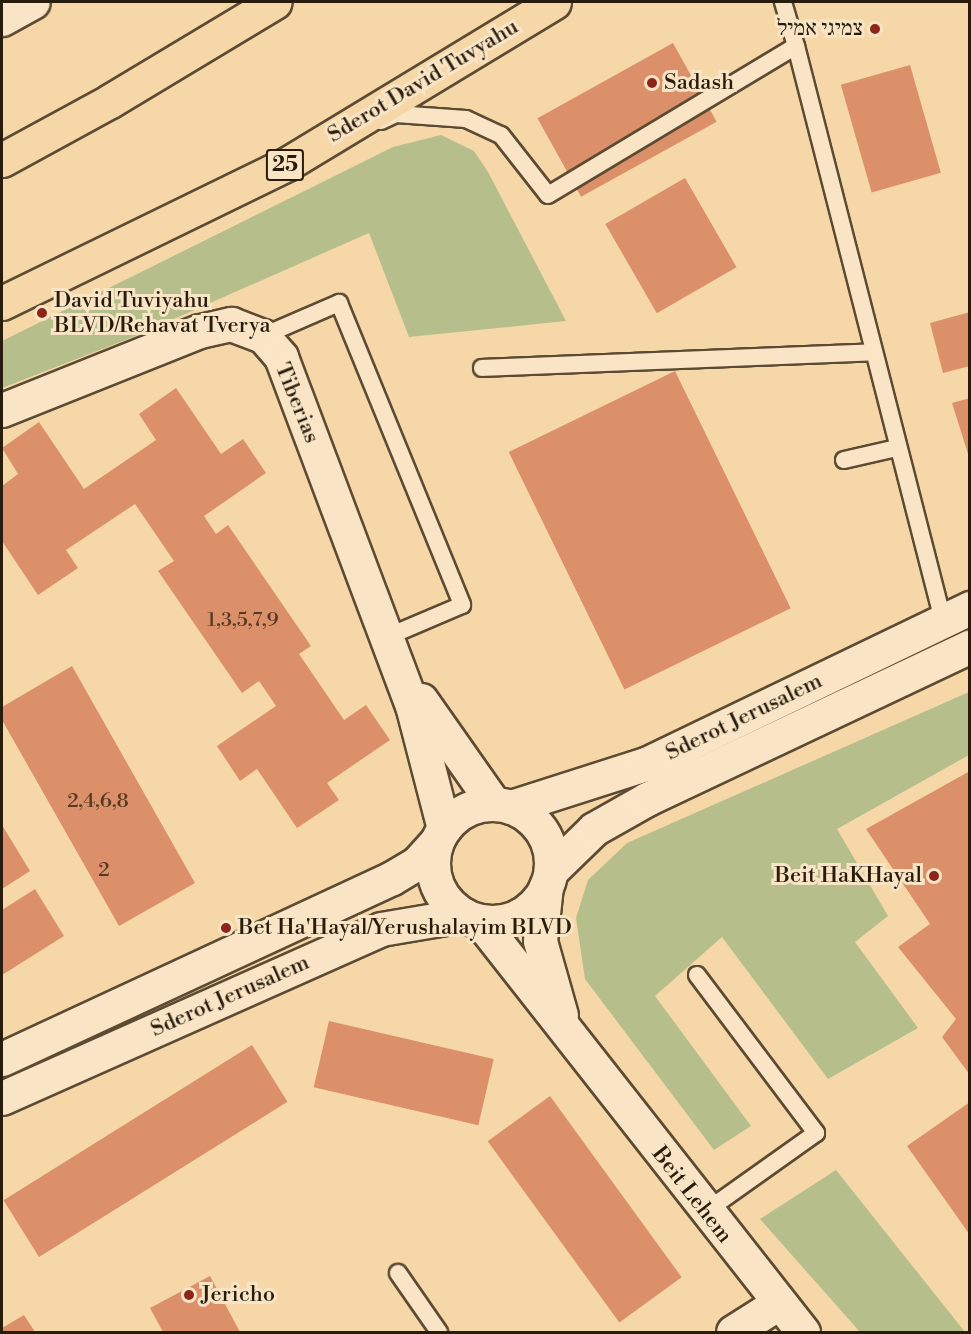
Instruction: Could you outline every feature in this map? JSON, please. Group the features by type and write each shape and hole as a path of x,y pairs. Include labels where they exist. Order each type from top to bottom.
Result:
{"highway":[{"path":"2,160 110,101 275,2"},
{"name":"Sderot David Tuvyahu","path":"2,303 288,164 554,2"}],"street":[{"path":"2,19 33,2"},
{"name":"Tiberias","path":"2,410 200,331 231,324 263,336 280,357 412,705 441,835"},
{"name":"Sderot Jerusalem","path":"502,805 646,764 956,614"},
{"name":"Sderot Jerusalem","path":"549,879 594,829 647,799 969,646"},
{"name":"Tiberias","path":"398,668 502,805"},
{"path":"502,805 526,814 546,838 549,879 538,900 512,919 472,918 440,891 433,858 441,835 465,810 502,805"},
{"name":"Sderot Jerusalem","path":"2,1059 392,878 417,863 441,835"},
{"name":"Beit Lehem","path":"549,879 540,941 548,978 583,1056"},
{"name":"Sderot Jerusalem","path":"2,1098 381,929 472,918"},
{"name":"Beit Lehem","path":"472,918 777,1304 803,1332"},
{"path":"733,1332 777,1304"}],"lane":[{"path":"783,2 897,448 956,614"},
{"path":"288,164 396,114 466,119 501,135 548,195 796,46"},
{"path":"263,336 339,303 462,605 387,637"},
{"path":"482,368 873,352"},
{"path":"844,460 897,448"},
{"path":"698,975 816,1133 705,1212"},
{"path":"398,1273 440,1332"}],"green space":[{"path":"441,135 474,151 488,172 566,321 409,337 369,233 133,337 2,388 2,341 393,147"},
{"path":"969,692 969,755 837,829 888,916 855,942 918,1028 828,1079 722,937 655,996 751,1126 714,1150 585,979 576,918 588,880 627,843"},
{"path":"836,1170 965,1332 860,1332 760,1219"}],"building":[{"path":"673,43 717,122 581,197 537,118"},
{"path":"910,65 941,173 872,193 841,85"},
{"path":"685,178 736,267 657,313 605,224"},
{"path":"970,312 970,366 943,373 930,323"},
{"path":"675,371 791,608 624,689 509,452"},
{"path":"176,388 221,454 243,439 266,473 204,516 216,534 228,525 311,646 299,654 344,720 366,705 390,740 327,783 339,800 297,828 257,769 240,781 217,746 276,706 259,681 242,693 158,571 174,561 135,504 66,550 78,568 38,595 2,541 2,486 18,474 2,448 39,422 84,489 156,440 139,414"},
{"path":"970,398 970,457 969,457 952,403"},
{"path":"72,666 195,883 119,926 2,720 2,707"},
{"name":"Beit HaKHayal","path":"970,771 970,1075 942,1037 956,1019 898,947 930,924 866,829"},
{"path":"2,825 30,871 2,889"},
{"path":"35,889 64,936 2,975 2,910"},
{"path":"329,1021 494,1059 478,1125 314,1087"},
{"path":"252,1045 288,1102 39,1257 4,1200"},
{"path":"550,1096 682,1277 619,1322 488,1141"},
{"path":"970,1102 970,1235 907,1146"},
{"path":"210,1276 240,1332 163,1332 150,1308"},
{"path":"24,1315 35,1332 2,1332 2,1328"}],"place":[{"name":"צמיגי אמיל","path":"875,29"},
{"name":"Sadash","path":"652,83"},
{"name":"David Tuviyahu BLVD/Rehavat Tverya","path":"42,313"},
{"name":"Beit HaKHayal","path":"934,876"},
{"name":"Bet Ha'Hayal/Yerushalayim BLVD","path":"226,928"},
{"name":"Jericho","path":"189,1295"}]}
